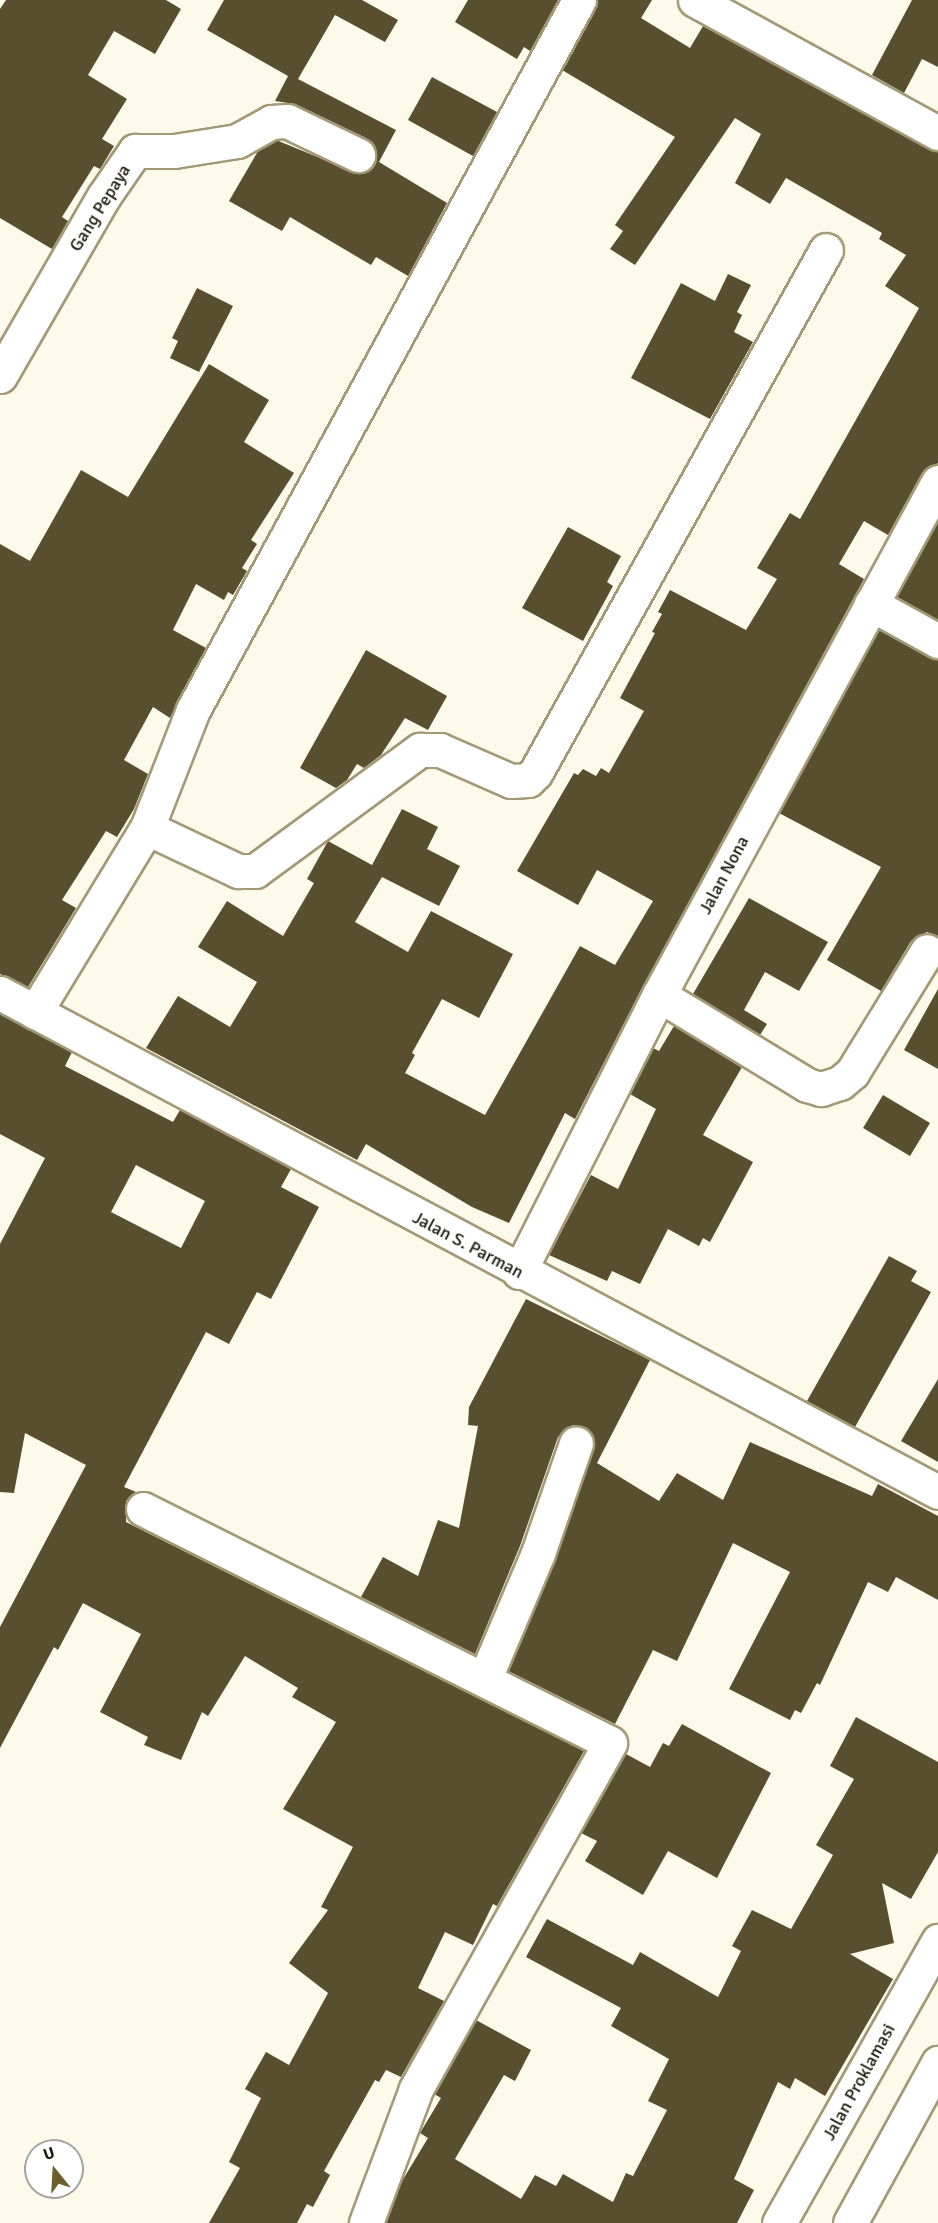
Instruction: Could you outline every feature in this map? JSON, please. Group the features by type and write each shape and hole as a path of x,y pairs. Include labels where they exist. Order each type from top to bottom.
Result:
{"street":[{"path":"35,1012 147,828 193,710 579,0"},
{"path":"695,0 938,133"},
{"name":"Gang Pepaya","path":"0,376 104,196 135,151 174,151 237,141 271,122 287,121 358,155"},
{"path":"147,828 238,872 255,871 420,750 440,750 511,781 528,780 536,772 826,250"},
{"name":"Jalan Nona","path":"519,1272 659,996 938,482"},
{"path":"871,604 938,641"},
{"path":"659,996 807,1085 821,1089 840,1083 852,1072 927,951"},
{"name":"Jalan S. Parman","path":"0,993 519,1272 938,1492"},
{"path":"485,1678 538,1553 576,1443"},
{"path":"143,1509 485,1678 610,1743 416,2089 366,2223"},
{"name":"Jalan Proklamasi","path":"779,2223 938,1941"},
{"path":"850,2223 938,2063"}],"building":[{"path":"6,0 166,0 181,9 155,54 114,31 88,75 127,99 102,139 114,146 100,169 94,166 62,217 68,221 52,249 0,218 0,9"},
{"path":"224,0 362,0 398,20 385,42 335,15 298,79 396,130 379,162 447,203 408,276 376,257 371,265 290,217 282,231 229,201 258,151 276,140 359,174 369,170 377,154 366,138 295,104 275,101 288,76 207,30"},
{"path":"468,0 558,0 530,51 524,47 517,59 455,22"},
{"path":"598,0 652,0 641,18 690,48 703,26 938,152 938,463 922,473 888,535 864,521 839,564 864,579 643,986 575,1119 565,1113 509,1223 472,1207 366,1144 357,1160 146,1048 178,996 230,1027 257,982 198,947 227,901 283,936 314,883 307,879 328,841 372,865 402,809 438,827 427,849 460,866 439,906 382,877 355,922 408,952 431,911 513,954 479,1018 442,999 412,1053 415,1055 405,1073 485,1115 580,946 615,965 653,901 597,870 578,905 517,871 574,773 578,775 583,769 596,776 601,768 609,773 644,711 620,698 655,633 652,632 662,614 658,612 670,590 746,630 777,579 757,568 790,513 800,519 919,308 885,286 906,255 879,239 882,233 786,178 770,204 735,183 761,134 735,118 635,265 610,249 623,231 615,225 675,137 562,70"},
{"path":"912,0 938,0 938,67 922,59 904,93 872,75"},
{"path":"432,77 497,112 473,156 408,120"},
{"path":"728,274 751,285 737,312 742,315 734,332 753,342 710,419 631,378 681,283 715,301"},
{"path":"197,288 233,306 199,372 170,358 178,341 172,338"},
{"path":"209,364 269,400 244,442 294,473 251,540 257,544 242,568 247,571 233,595 228,592 224,600 196,584 173,630 206,648 170,718 153,707 124,760 148,774 134,809 117,837 106,831 62,900 76,908 28,987 0,974 0,544 30,561 81,470 128,497"},
{"path":"938,521 938,620 897,597"},
{"path":"568,527 621,556 607,582 613,586 583,641 522,608"},
{"path":"879,630 938,660 938,936 927,932 911,941 881,991 827,960 881,867 779,813"},
{"path":"366,650 447,696 428,730 405,718 381,755 364,768 357,764 347,780 336,788 300,768"},
{"path":"749,898 828,942 799,991 765,972 744,1010 767,1024 760,1035 693,994"},
{"path":"938,989 938,1069 904,1050"},
{"path":"0,1014 72,1052 65,1066 173,1122 180,1110 291,1169 281,1187 319,1207 271,1299 257,1292 229,1344 206,1332 124,1487 136,1492 126,1501 126,1522 584,1751 497,1906 493,1904 473,1945 445,1932 418,1988 444,2001 401,2077 386,2070 379,2082 375,2080 324,2171 330,2175 313,2207 307,2204 297,2223 209,2223 240,2168 229,2162 261,2098 245,2089 266,2052 289,2065 328,1993 289,1963 328,1910 321,1907 353,1847 283,1809 336,1722 292,1697 298,1688 245,1656 208,1716 202,1712 181,1760 144,1745 148,1737 100,1712 141,1634 83,1603 58,1650 54,1647 0,1748 0,1627 86,1465 25,1433 14,1493 0,1492 0,1244 45,1158 0,1134","holes":["136,1165 205,1201 181,1248 111,1212"]},
{"path":"674,1026 742,1067 703,1135 753,1162 710,1242 703,1238 699,1246 668,1229 640,1284 612,1271 607,1281 549,1255 591,1175 618,1189 656,1109 630,1094 653,1048 659,1051"},
{"path":"883,1095 930,1123 910,1156 863,1128"},
{"path":"889,1256 917,1271 911,1281 931,1292 855,1427 807,1401"},
{"path":"526,1299 650,1360 597,1463 659,1501 677,1473 723,1500 750,1442 872,1496 878,1484 938,1516 938,1600 896,1577 888,1592 868,1582 820,1685 817,1683 801,1713 795,1710 790,1720 729,1689 790,1572 733,1543 677,1661 653,1650 615,1724 508,1671 555,1560 594,1449 590,1431 573,1425 558,1437 520,1546 475,1654 361,1597 383,1557 418,1576 438,1520 459,1528 478,1426 468,1425 469,1407"},
{"path":"938,1379 938,1462 901,1441"},
{"path":"856,1717 938,1762 938,1852 911,1899 882,1883 894,1943 850,1954 893,1979 825,2096 795,2078 790,2089 778,2082 734,2179 754,2190 737,2223 386,2223 402,2181 428,2138 420,2133 441,2098 434,2094 476,2020 531,2050 515,2081 504,2075 455,2159 521,2199 535,2175 556,2186 563,2174 613,2202 626,2173 633,2176 667,2110 648,2101 669,2059 611,2026 621,2008 526,1957 547,1919 633,1965 640,1952 718,1997 741,1951 732,1946 752,1910 791,1929 833,1855 816,1845 854,1779 830,1766"},
{"path":"682,1724 771,1773 717,1878 668,1851 643,1895 585,1861 597,1841 581,1833 626,1754 650,1767 663,1743 669,1746"}]}
